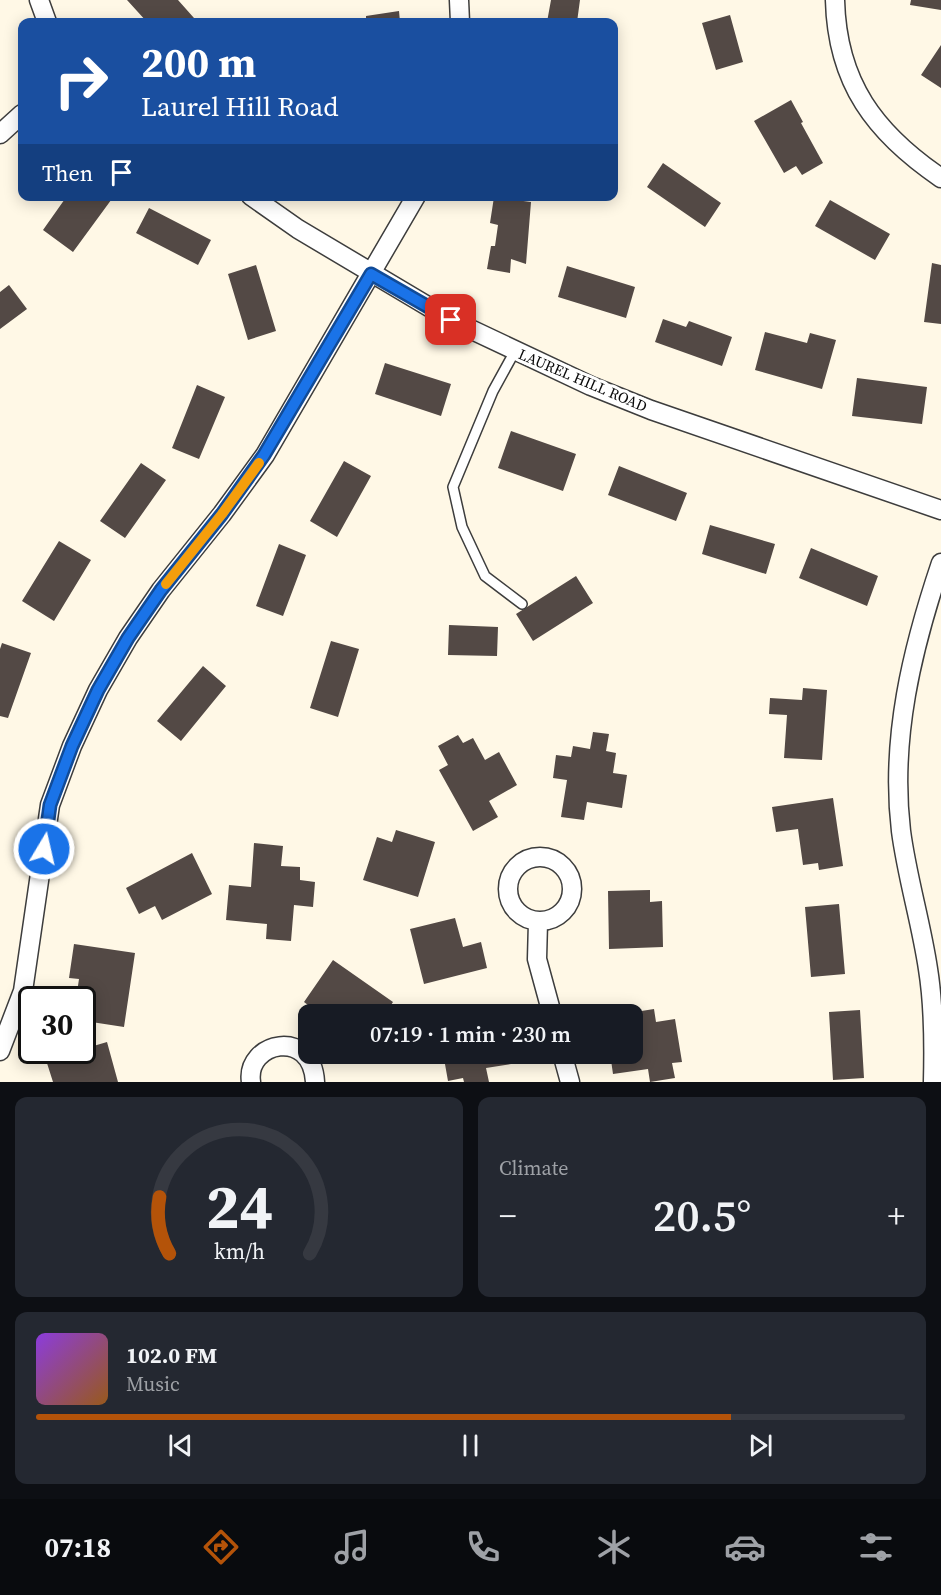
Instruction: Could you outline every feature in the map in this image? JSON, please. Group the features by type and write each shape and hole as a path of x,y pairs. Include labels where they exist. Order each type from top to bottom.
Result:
{"street":[{"path":"39,0 46,18"},
{"path":"459,0 460,18"},
{"path":"835,0 837,28 843,56 856,90 872,117 912,158 941,177"},
{"path":"0,134 18,118"},
{"name":"LAUREL HILL ROAD","path":"258,201 298,229 451,320 591,386 651,410 941,510"},
{"path":"0,1051 23,992 50,805 72,746 98,690 128,638 161,590 222,514 264,455 413,201"},
{"path":"933,1082 932,1000 928,967 908,878 901,828 899,767 902,720 909,673 923,615 941,563"},
{"path":"538,922 537,959 549,1004"},
{"path":"252,1082 250,1074 257,1058 269,1049 284,1046 301,1050 312,1064 315,1082"},
{"path":"565,1064 570,1082"}],"lane":[{"path":"515,351 493,392 453,487 462,527 486,576 522,604"}],"building":[{"path":"127,0 178,0 194,18 143,18"},
{"path":"551,0 580,0 578,18 548,18"},
{"path":"911,0 941,0 941,10 910,5"},
{"path":"399,11 400,18 366,18 366,16"},
{"path":"730,15 743,62 716,70 702,23"},
{"path":"941,45 941,88 921,75"},
{"path":"791,100 823,163 802,175 796,166 784,173 754,121"},
{"path":"663,163 721,203 705,227 647,187"},
{"path":"830,200 890,234 875,260 815,226"},
{"path":"63,201 110,201 73,252 43,230"},
{"path":"493,201 531,202 526,264 511,259 510,273 487,269 491,246 495,246 498,225 490,223"},
{"path":"149,208 211,240 198,265 136,233"},
{"path":"932,263 941,265 941,324 924,322"},
{"path":"256,265 276,331 248,340 228,274"},
{"path":"567,266 635,287 626,318 558,297"},
{"path":"9,285 27,309 0,329 0,292"},
{"path":"663,319 686,327 689,321 732,337 722,366 655,342"},
{"path":"765,332 807,343 810,333 836,340 822,389 755,370"},
{"path":"385,363 451,384 441,416 375,394"},
{"path":"857,378 927,387 922,424 852,416"},
{"path":"197,385 225,397 199,459 172,448"},
{"path":"511,431 576,454 563,491 498,468"},
{"path":"344,461 371,476 337,537 310,521"},
{"path":"141,463 166,480 125,538 100,521"},
{"path":"619,466 687,493 676,521 608,495"},
{"path":"710,525 775,544 766,574 702,554"},
{"path":"59,541 91,560 54,621 22,601"},
{"path":"279,544 306,555 283,616 256,606"},
{"path":"811,548 878,576 867,606 799,578"},
{"path":"576,576 593,603 533,641 516,614"},
{"path":"449,625 498,627 497,656 448,655"},
{"path":"331,641 359,649 338,717 310,708"},
{"path":"2,643 31,653 8,718 0,716 0,649"},
{"path":"203,666 226,686 181,741 157,721"},
{"path":"803,688 827,690 822,760 784,758 787,715 769,714 770,698 802,700"},
{"path":"593,732 609,734 606,751 616,753 613,773 627,775 622,808 587,802 584,820 561,817 567,780 553,778 556,755 571,757 573,746 590,749"},
{"path":"458,735 463,743 473,738 485,760 499,752 517,785 489,801 498,817 473,831 439,770 448,765 438,746"},
{"path":"833,798 843,866 819,870 818,863 803,865 798,829 776,832 772,807"},
{"path":"396,830 435,842 418,897 363,880 377,837 392,842"},
{"path":"254,843 283,846 281,866 300,867 300,880 315,882 313,907 294,905 291,941 266,939 267,924 226,920 229,885 251,887"},
{"path":"192,853 212,894 162,920 155,906 139,914 126,888"},
{"path":"650,890 650,902 662,901 663,947 609,949 608,891"},
{"path":"839,904 845,974 811,977 805,907"},
{"path":"455,918 463,947 481,942 487,968 424,984 410,929"},
{"path":"74,944 135,953 124,1027 96,1023 96,986 78,986 79,979 69,978"},
{"path":"333,960 393,1002 392,1004 307,1004 304,1002"},
{"path":"654,1009 656,1022 675,1019 682,1062 672,1063 675,1078 650,1082 648,1069 613,1074 612,1064 643,1064 643,1011"},
{"path":"860,1010 864,1078 833,1080 829,1012"},
{"path":"107,1042 118,1082 53,1082 47,1064 96,1064 96,1045"},
{"path":"445,1064 511,1064 486,1068 489,1082 464,1082 463,1078 448,1081"}],"slow traffic":[{"path":"166,584 259,463"}],"route":[{"path":"44,849 50,805 72,746 98,690 128,638 161,590 222,514 264,455 371,274 451,320"}]}
